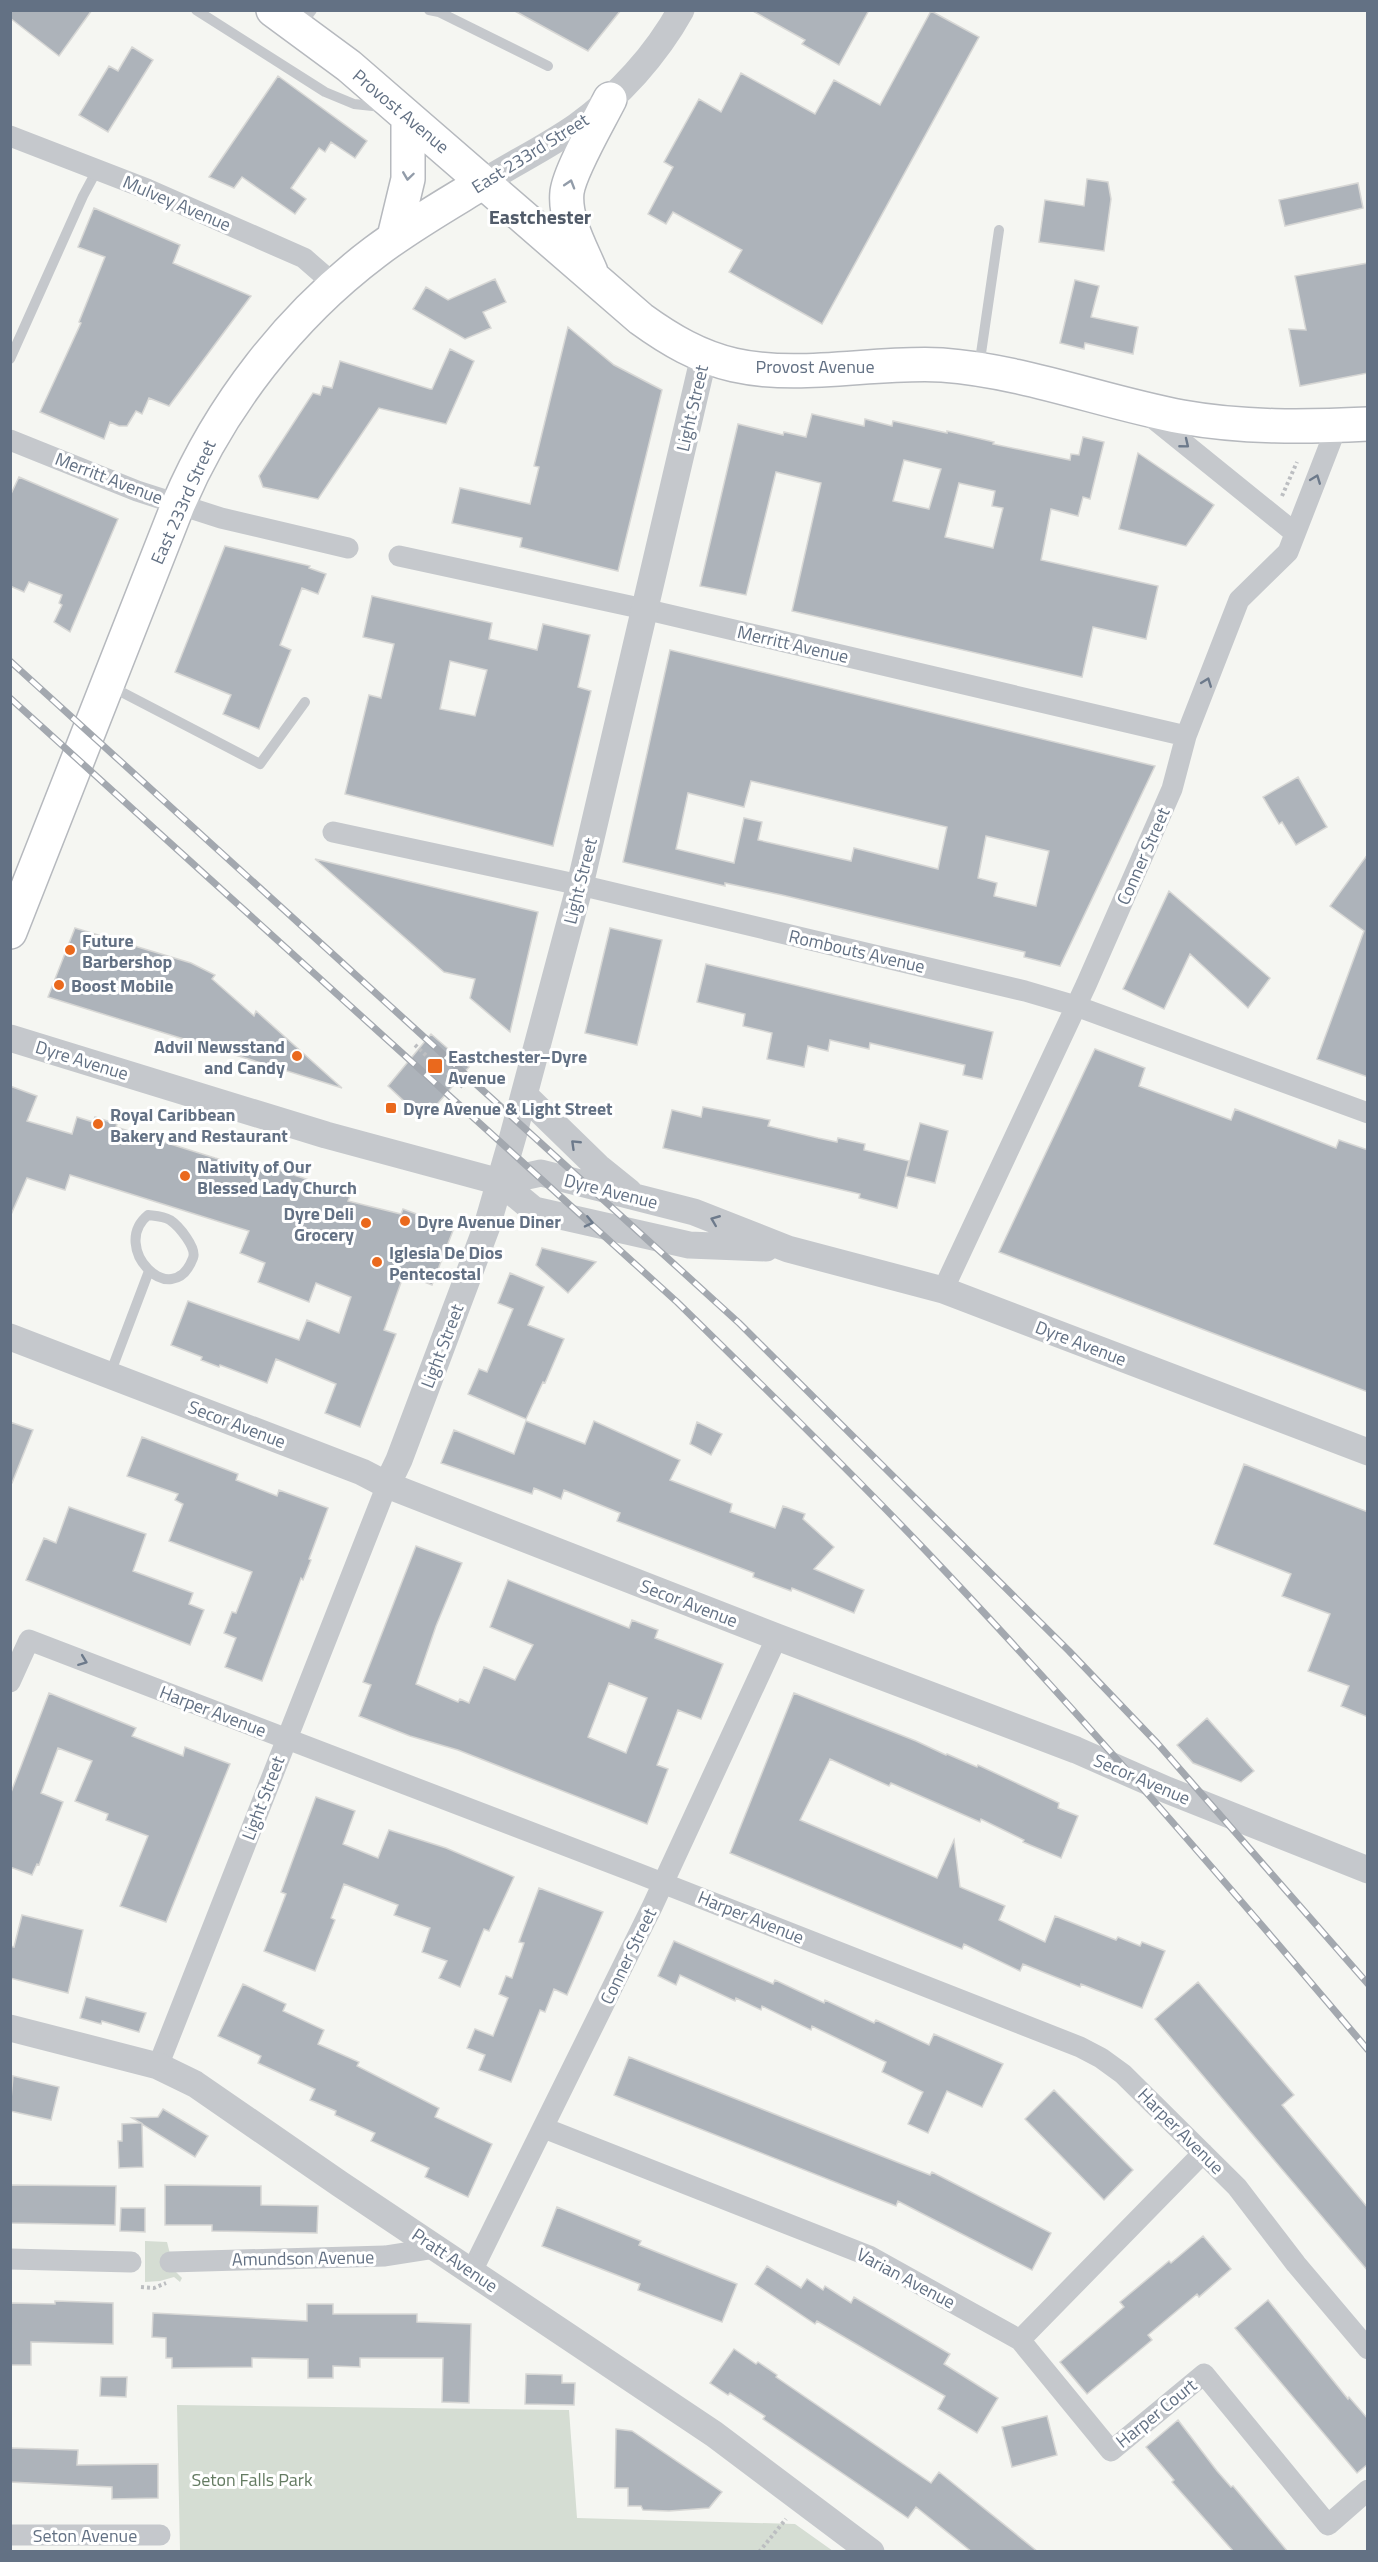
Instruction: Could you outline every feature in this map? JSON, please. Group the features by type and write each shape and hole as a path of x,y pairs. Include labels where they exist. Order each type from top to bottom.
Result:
{"main road":[{"name":"Provost Avenue","path":"294,16 403,114 594,279 657,330 685,348 704,356 735,365 783,370 942,365 1183,417 1255,425 1352,425"},
{"path":"594,279 571,220 567,194 573,175 610,99"},
{"path":"394,237 409,166 403,114"},
{"name":"East 233rd Street","path":"10,932 178,504 207,444 230,408 277,346 335,285 394,237 483,183"}],"street":[{"name":"East 233rd Street","path":"483,183 568,132 610,99 654,52 681,10"},
{"name":"Mulvey Avenue","path":"10,136 97,170 304,258 335,285"},
{"name":"Light Street","path":"158,2066 387,1485 399,1460 487,1226 580,885 704,356"},
{"path":"1140,407 1295,533"},
{"name":"Conner Street","path":"943,1290 1076,1006 1172,789 1186,736 1239,600 1288,552 1295,533 1352,425"},
{"name":"Merritt Avenue","path":"10,440 122,486 221,518 348,548"},
{"name":"Merritt Avenue","path":"399,556 644,609 1186,736"},
{"name":"Rombouts Avenue","path":"333,832 580,885 1025,991 1076,1006 1368,1113"},
{"name":"Dyre Avenue","path":"10,1038 326,1135 500,1182 534,1210 689,1245 789,1249"},
{"path":"524,1095 598,1167 634,1197"},
{"name":"Dyre Avenue","path":"500,1182 540,1173 694,1212 789,1249 943,1290 1368,1452"},
{"name":"Secor Avenue","path":"10,1337 362,1472 387,1485 777,1637 1076,1750 1167,1790 1368,1870"},
{"name":"Conner Street","path":"472,2271 664,1883 777,1637"},
{"path":"10,1682 20,1650"},
{"name":"Harper Avenue","path":"20,1650 286,1739 664,1883 1080,2047 1101,2058 1123,2074 1237,2187 1296,2264 1368,2349"},
{"name":"Pratt Avenue","path":"10,2028 158,2066 195,2084 714,2434 871,2552"},
{"name":"Varian Avenue","path":"544,2128 869,2256 1020,2340"},
{"path":"1020,2340 1203,2153"},
{"name":"Amundson Avenue","path":"170,2262 385,2256 436,2248"},
{"path":"10,2259 131,2262"},
{"name":"Harper Court","path":"1020,2340 1110,2451 1204,2374 1328,2525 1368,2490"},
{"name":"Seton Avenue","path":"10,2535 160,2535"}],"lane":[{"path":"196,10 325,92 354,104 403,114"},
{"path":"429,10 439,12 548,66"},
{"path":"10,360 83,196 97,170"},
{"path":"978,371 999,230"},
{"path":"107,684 260,764 305,702"},
{"path":"148,1215 161,1216 172,1221 193,1247 195,1255 182,1274 169,1281 156,1278 150,1271 136,1251 134,1237 139,1223 148,1215"},
{"path":"110,1375 150,1271"}],"path":[{"path":"1280,502 1297,461"},
{"path":"415,1045 432,1061"},
{"path":"447,1073 465,1089"},
{"path":"759,2552 802,2500"}],"green space":[{"path":"145,2241 167,2242 174,2270 182,2278 180,2282 174,2277 145,2282"},
{"name":"Seton Falls Park","path":"177,2405 569,2410 577,2518 795,2524 833,2551 180,2551"}],"building":[{"path":"10,10 92,10 59,56 10,18"},
{"path":"513,10 621,10 588,51"},
{"path":"751,10 869,10 839,65 802,44 805,40"},
{"path":"931,11 979,37 822,324 729,272 742,250 673,212 666,224 648,214 673,167 664,162 699,99 721,112 741,73 815,114 834,80 880,105"},
{"path":"132,47 153,60 108,132 79,115 109,66 118,71"},
{"path":"278,76 367,141 355,158 331,142 325,152 319,148 291,188 306,199 295,214 242,177 234,188 209,177"},
{"path":"1087,179 1108,182 1111,199 1104,251 1039,242 1045,200 1084,206"},
{"path":"1358,183 1363,208 1285,226 1279,200"},
{"path":"94,208 180,245 173,263 251,296 169,406 149,398 142,414 136,411 127,426 119,426 110,422 104,439 40,412 81,323 79,322 105,257 78,247"},
{"path":"1368,263 1368,373 1300,386 1289,329 1306,330 1295,276"},
{"path":"495,279 506,302 483,312 491,328 465,339 413,309 426,287 448,300"},
{"path":"1075,280 1099,286 1091,317 1138,327 1133,354 1085,343 1084,349 1060,343"},
{"path":"568,327 614,365 662,390 618,571 520,547 522,538 452,523 460,488 530,504 539,467 534,466"},
{"path":"450,349 474,361 446,424 379,408 318,499 263,487 259,476 313,393 320,395 323,386 332,388 340,361 432,389"},
{"path":"812,414 864,426 865,419 892,426 893,421 947,433 947,431 994,442 993,444 1070,460 1071,454 1079,455 1083,437 1104,442 1090,499 1083,497 1078,516 1051,509 1041,560 1158,586 1146,639 1093,627 1082,677 792,611 821,483 776,472 746,595 700,586 738,424 783,435 784,432 806,437","holes":["904,460 941,469 929,509 893,501","959,483 995,491 992,506 1003,508 993,548 945,537"]},
{"path":"1138,453 1214,505 1186,546 1119,529"},
{"path":"19,477 118,519 70,632 54,622 62,605 59,603 62,595 29,582 24,592 10,586 10,496"},
{"path":"225,546 310,566 309,568 326,574 318,594 302,588 280,645 291,650 259,729 223,714 231,695 175,672"},
{"path":"372,596 492,623 489,639 537,650 543,624 590,635 578,687 591,691 553,846 345,794 369,695 381,698 394,644 363,637","holes":["450,661 487,670 475,716 440,709"]},
{"path":"670,650 1155,766 1060,966 1024,957 1025,952 782,895 725,883 725,886 623,862","holes":["751,781 947,827 938,869 854,848 851,861 758,840 762,822 744,818 734,863 676,849 688,793 744,807","986,836 1049,851 1036,906 994,896 997,883 978,878"]},
{"path":"1298,777 1327,827 1296,845 1282,822 1279,824 1263,797"},
{"path":"1368,854 1368,1077 1317,1059 1364,931 1330,906"},
{"path":"315,859 538,912 510,1032 470,998 475,979 444,972"},
{"path":"1169,891 1270,978 1248,1008 1190,954 1164,1009 1123,989"},
{"path":"75,928 191,963 215,975 212,979 254,1016 256,1011 342,1088 48,997"},
{"path":"610,928 662,940 637,1045 585,1033"},
{"path":"706,964 993,1032 982,1079 963,1075 965,1065 870,1043 869,1049 830,1040 828,1051 808,1046 804,1067 767,1059 772,1033 743,1026 745,1014 697,1002"},
{"path":"431,1034 469,1067 433,1109 405,1102 388,1086"},
{"path":"1095,1049 1145,1068 1139,1086 1231,1120 1235,1109 1336,1148 1339,1140 1368,1150 1368,1392 999,1252"},
{"path":"10,1086 37,1096 27,1121 72,1134 77,1117 93,1122 95,1117 117,1124 116,1127 215,1158 271,1174 273,1168 351,1194 348,1201 401,1214 403,1209 454,1228 432,1285 404,1274 384,1330 396,1334 360,1427 325,1413 336,1384 276,1359 267,1383 201,1360 202,1357 171,1345 188,1301 299,1340 307,1320 339,1333 351,1297 316,1283 309,1302 258,1282 265,1263 240,1253 249,1231 70,1175 65,1190 27,1178 10,1217"},
{"path":"703,1107 770,1120 768,1126 818,1138 837,1142 838,1138 865,1144 864,1150 909,1161 897,1208 859,1198 860,1194 663,1148 672,1110 701,1117"},
{"path":"920,1123 948,1131 935,1183 906,1176"},
{"path":"542,1248 596,1262 568,1293 536,1265"},
{"path":"510,1273 544,1287 528,1325 564,1339 526,1419 468,1394 479,1369 487,1372 513,1309 498,1303"},
{"path":"526,1421 585,1444 594,1421 680,1460 670,1480 732,1504 730,1512 775,1528 783,1506 805,1514 803,1519 834,1547 814,1569 864,1590 854,1613 792,1588 791,1591 753,1577 754,1573 617,1521 620,1513 564,1490 561,1499 534,1488 532,1494 441,1463 454,1430 514,1454"},
{"path":"10,1422 33,1430 12,1483 10,1483"},
{"path":"697,1422 722,1434 711,1455 690,1444"},
{"path":"142,1437 238,1474 236,1480 277,1496 279,1490 328,1508 309,1559 311,1560 303,1580 301,1578 262,1681 225,1667 236,1638 224,1633 232,1612 236,1613 252,1572 169,1541 183,1504 175,1500 178,1494 127,1476"},
{"path":"1244,1464 1368,1512 1368,1717 1341,1706 1349,1686 1308,1671 1330,1614 1282,1596 1291,1574 1214,1544"},
{"path":"69,1507 146,1534 133,1571 193,1593 189,1604 204,1610 190,1645 26,1580 44,1538 56,1543"},
{"path":"416,1546 462,1563 436,1626 416,1684 458,1702 460,1699 469,1703 484,1667 515,1680 533,1645 490,1627 508,1580 629,1628 632,1620 658,1630 655,1638 723,1664 701,1719 678,1710 657,1765 668,1769 647,1824 458,1750 410,1736 359,1716 371,1685 363,1682","holes":["609,1683 647,1698 626,1753 588,1737"]},
{"path":"49,1693 136,1728 132,1736 183,1756 185,1747 230,1764 166,1922 120,1906 148,1836 106,1820 108,1814 75,1801 92,1761 58,1748 41,1793 63,1802 39,1865 37,1864 32,1875 10,1867 10,1795"},
{"path":"794,1693 946,1755 977,1767 978,1765 1059,1803 1058,1808 1078,1816 1061,1858 1023,1842 1024,1840 981,1819 980,1822 891,1783 889,1786 830,1759 800,1820 937,1878 954,1840 960,1887 1005,1906 999,1920 1045,1942 1055,1916 1116,1940 1118,1937 1140,1946 1142,1942 1165,1951 1142,2008 1081,1984 1080,1987 1023,1964 1020,1971 964,1944 962,1949 730,1853"},
{"path":"1207,1718 1254,1771 1241,1782 1193,1763 1177,1745"},
{"path":"316,1797 355,1811 343,1844 378,1858 389,1830 446,1848 514,1877 489,1931 484,1929 460,1987 439,1978 447,1961 422,1952 430,1928 394,1915 398,1905 344,1884 331,1918 335,1920 315,1971 264,1951 286,1894 281,1892"},
{"path":"539,1888 603,1912 567,1995 554,1989 545,2012 540,2010 511,2082 479,2070 485,2055 467,2048 475,2029 493,2036 508,1998 499,1994 506,1976 512,1978 524,1943 519,1942"},
{"path":"22,1915 83,1930 68,1993 10,1978 10,1946 14,1947"},
{"path":"674,1941 773,1984 775,1980 874,2023 876,2020 929,2045 934,2034 1003,2064 982,2107 947,2091 928,2133 908,2124 923,2092 882,2072 886,2062 812,2026 811,2030 762,2006 761,2010 736,1998 735,2001 680,1975 676,1985 658,1976"},
{"path":"1198,1982 1294,2095 1282,2105 1368,2208 1368,2271 1155,2019"},
{"path":"243,1984 286,2004 283,2011 324,2030 318,2044 359,2062 357,2066 439,2108 435,2117 492,2144 468,2197 425,2177 429,2168 371,2141 375,2133 335,2115 336,2111 310,2100 315,2089 258,2063 261,2056 218,2036"},
{"path":"86,1997 146,2013 139,2032 102,2021 101,2024 80,2018"},
{"path":"629,2057 930,2175 932,2172 1051,2233 1032,2270 898,2201 896,2206 614,2095"},
{"path":"13,2076 59,2087 51,2120 10,2111"},
{"path":"1054,2090 1133,2170 1104,2200 1025,2119"},
{"path":"163,2109 208,2136 195,2157 142,2124 143,2167 119,2168 118,2141 122,2141 122,2124 141,2123 132,2118 158,2117"},
{"path":"10,2185 116,2186 115,2225 10,2223"},
{"path":"165,2185 261,2186 261,2205 318,2206 317,2233 212,2231 212,2225 165,2225"},
{"path":"557,2207 641,2241 639,2245 737,2284 722,2322 638,2290 640,2284 542,2246"},
{"path":"121,2208 145,2208 145,2232 120,2231"},
{"path":"1203,2236 1231,2269 1199,2297 1197,2294 1148,2335 1152,2340 1087,2394 1060,2362 1124,2307 1120,2302"},
{"path":"767,2266 801,2288 807,2279 823,2290 825,2286 851,2303 854,2297 950,2354 944,2364 998,2398 977,2433 938,2409 945,2396 817,2321 815,2324 755,2284"},
{"path":"1268,2300 1348,2399 1349,2397 1368,2419 1368,2464 1357,2473 1235,2328"},
{"path":"55,2301 113,2303 113,2344 31,2342 31,2365 11,2365 11,2303 55,2304"},
{"path":"307,2304 333,2304 333,2314 417,2314 417,2322 471,2324 469,2403 442,2402 443,2358 360,2358 360,2367 333,2366 333,2378 308,2378 308,2359 252,2358 252,2367 172,2368 172,2358 166,2358 166,2338 152,2337 153,2313 307,2321"},
{"path":"734,2349 756,2364 758,2362 777,2375 776,2377 931,2483 939,2472 1038,2552 972,2552 916,2507 908,2518 763,2419 765,2416 710,2383"},
{"path":"526,2374 562,2375 562,2383 575,2383 574,2405 525,2404"},
{"path":"101,2377 127,2377 126,2397 100,2396"},
{"path":"1047,2416 1057,2455 1012,2467 1002,2427"},
{"path":"1178,2420 1217,2471 1231,2487 1233,2486 1288,2552 1234,2552 1172,2482 1174,2480 1146,2447"},
{"path":"616,2429 632,2431 722,2492 709,2508 669,2511 643,2510 641,2506 628,2506 628,2488 615,2488"},
{"path":"10,2448 78,2450 77,2465 158,2464 158,2498 112,2499 112,2487 10,2482"}],"railway":[{"path":"10,661 739,1323 1069,1651 1157,1743 1368,1984"},
{"path":"10,698 677,1302 803,1426 927,1552 1040,1674 1206,1861 1368,2050"}],"place":[{"name":"Future Barbershop","path":"70,950"},
{"name":"Boost Mobile","path":"59,985"},
{"name":"Advil Newsstand and Candy","path":"297,1056"},
{"name":"Eastchester–Dyre Avenue","path":"435,1066"},
{"name":"Dyre Avenue & Light Street","path":"391,1108"},
{"name":"Royal Caribbean Bakery and Restaurant","path":"98,1124"},
{"name":"Nativity of Our Blessed Lady Church","path":"185,1176"},
{"name":"Dyre Avenue Diner","path":"405,1221"},
{"name":"Dyre Deli Grocery","path":"366,1223"},
{"name":"Iglesia De Dios Pentecostal","path":"377,1262"}],"district":[{"name":"Eastchester","path":"540,216"}]}
